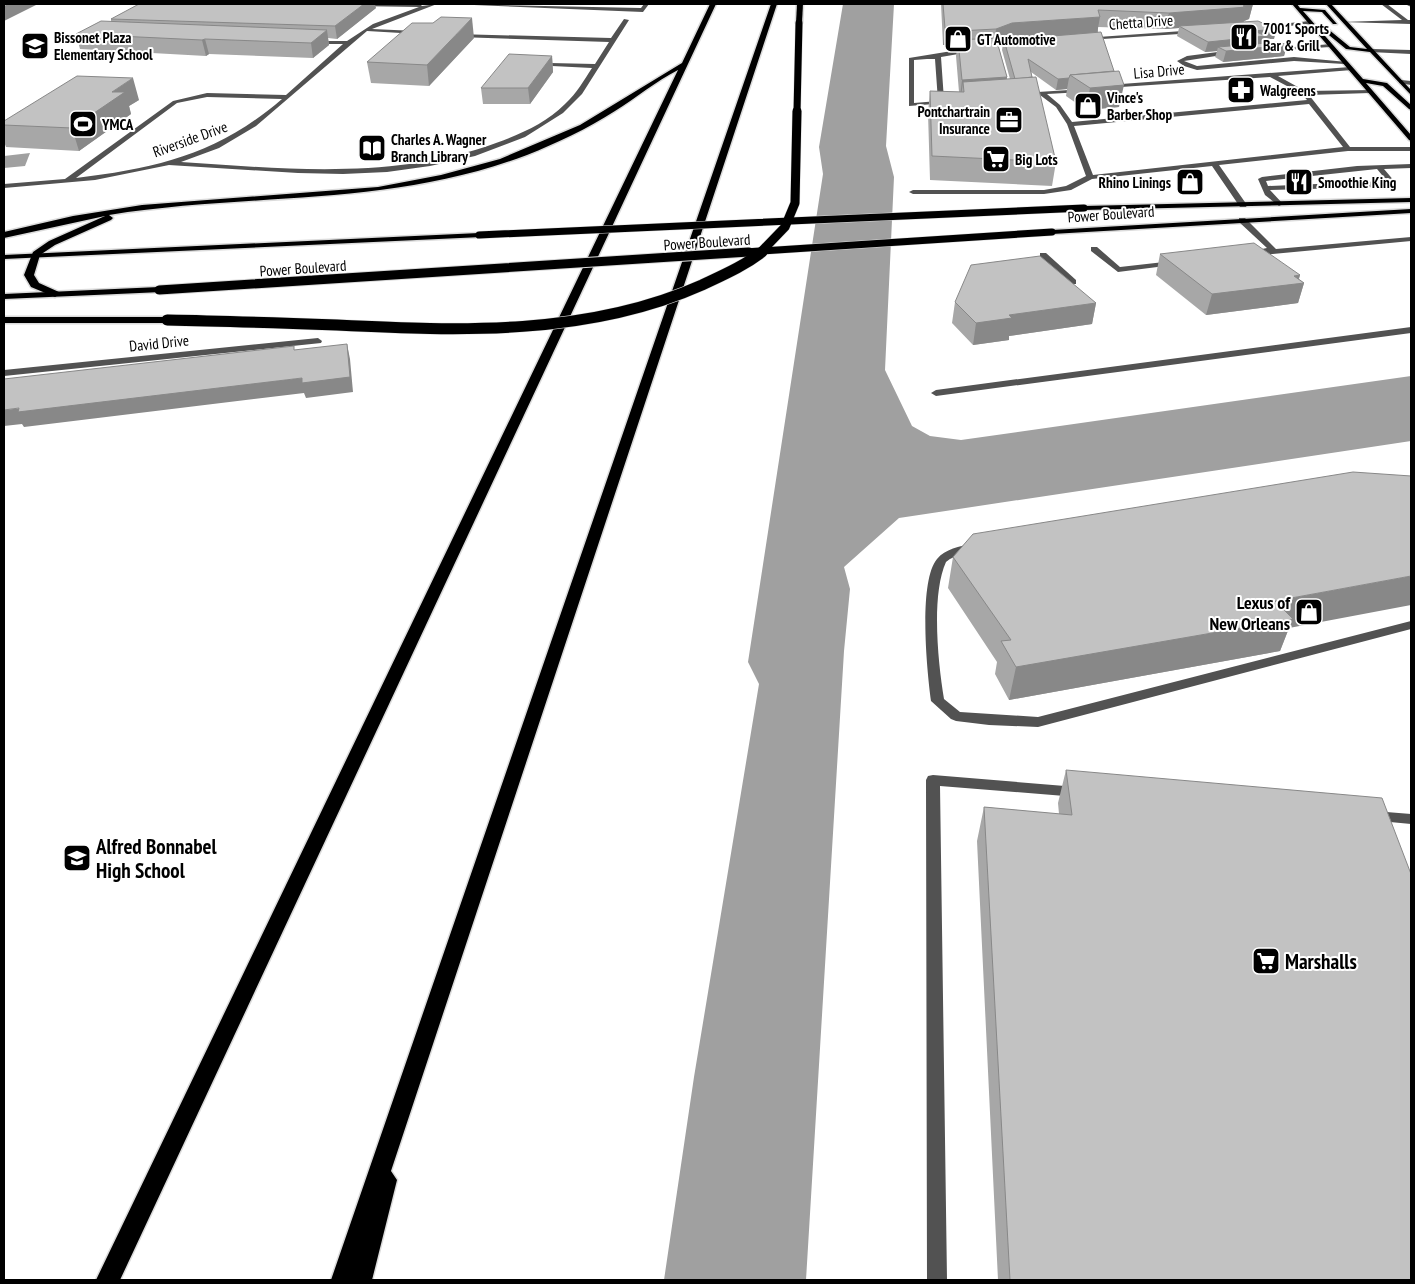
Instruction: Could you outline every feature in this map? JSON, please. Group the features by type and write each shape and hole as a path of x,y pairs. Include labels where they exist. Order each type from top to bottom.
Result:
{"highway":[{"path":"108,1280 713,4"},
{"path":"343,1280 774,4"},
{"path":"4,320 167,320 474,329 536,326 593,317 648,305 684,293 717,279 746,263 767,248 782,234 792,214 795,204 800,4"},
{"path":"4,235 80,217 187,203 402,187 479,168 550,142 603,116 664,73 685,64"},
{"path":"54,294 35,285 29,275 36,254 52,243 123,211"},
{"path":"360,1280 421,1048"}],"main road":[{"path":"1328,4 1411,93"},
{"path":"1296,6 1323,11 1341,30 1360,38"},
{"path":"1296,6 1411,139"},
{"path":"1310,23 1324,28 1348,48 1372,51"},
{"path":"1361,81 1385,84 1411,108"},
{"name":"Power Boulevard","path":"4,257 36,254 1084,208 1411,200"},
{"path":"1180,215 1236,210 1243,205"},
{"name":"Power Boulevard","path":"4,298 160,290 1139,226 1411,211"},
{"path":"1139,226 1161,216"}],"street":[{"path":"353,4 430,5"},
{"path":"453,4 643,10 646,4"},
{"path":"1384,4 1410,23"},
{"name":"Riverside Drive","path":"4,186 68,180 166,163 205,150 242,133 366,30 430,5"},
{"path":"166,163 297,171 352,172 400,168 447,160 492,148 554,117 575,99 626,20"},
{"path":"1345,22 1410,23"},
{"path":"1241,28 1310,23"},
{"path":"366,30 427,34"},
{"name":"Chetta Drive","path":"1084,38 1202,30"},
{"path":"454,34 613,40"},
{"path":"305,41 349,43"},
{"path":"1264,49 1330,45"},
{"path":"951,101 911,105 911,59 922,56 938,57 956,52 980,51"},
{"path":"1245,51 1187,58 1180,61 1186,65 1198,68 1294,60 1344,62"},
{"path":"1372,51 1411,52"},
{"path":"938,57 941,102"},
{"path":"552,64 596,66"},
{"path":"1186,65 1189,73 1199,80"},
{"name":"Lisa Drive","path":"1103,88 1350,68"},
{"path":"1270,74 1304,93 1348,150"},
{"path":"1401,82 1411,83"},
{"path":"1018,95 1094,89"},
{"path":"1304,93 1370,91"},
{"path":"1042,93 1058,106 1070,124 1090,177"},
{"path":"68,180 175,102 207,95 286,97"},
{"path":"1070,124 1310,102"},
{"path":"913,192 1044,192 1068,188 1090,177 1348,150 1411,149"},
{"path":"1215,165 1243,205"},
{"path":"1279,204 1266,188 1262,179 1411,166"},
{"path":"1266,188 1382,185 1392,182 1380,168"},
{"path":"1242,220 1272,249 1265,252"},
{"path":"1237,256 1411,239"},
{"path":"1094,249 1118,270 1180,262"},
{"path":"1043,255 1073,282"},
{"path":"936,393 1411,330"},
{"name":"David Drive","path":"4,373 318,341"},
{"path":"987,544 960,550 940,561 932,581 933,681 938,702 956,716 989,720 1038,722 1411,625"},
{"path":"937,1280 933,780 1093,793"},
{"path":"1362,815 1411,819"}],"shaded area":[{"path":"843,4 894,4 886,146 894,177 885,370 912,426 930,436 961,440 1411,376 1411,441 899,518 844,567 850,589 844,651 806,1280 664,1280 694,1077 759,684 748,662 823,174 819,147"},
{"path":"30,153 25,166 4,168 4,156"}],"building":[{"path":"139,4 364,4 335,26 111,19"},
{"path":"943,4 1250,4 1243,6 1247,7 1169,13 1098,10 1100,17 1012,23 996,29 958,31 957,27 945,28"},
{"path":"441,17 472,18 427,65 367,62 412,23 433,23"},
{"path":"101,21 327,30 311,43 76,34"},
{"path":"1258,21 1276,29 1254,31 1266,36 1208,42 1179,26"},
{"path":"1101,32 1114,71 1070,75 1069,78 1058,79 1028,59 1032,77 1015,79 1004,40"},
{"path":"996,38 1007,77 962,80 958,40"},
{"path":"1279,42 1287,45 1226,51 1218,47"},
{"path":"509,54 552,56 528,88 481,88"},
{"path":"1119,71 1124,85 1090,88 1070,75"},
{"path":"77,76 133,78 112,92 125,92 72,128 4,125 4,121"},
{"path":"1036,77 1056,162 932,156 930,91 964,92 963,82"},
{"path":"1254,243 1300,275 1294,276 1304,283 1212,294 1160,254"},
{"path":"1040,256 1096,303 1009,315 1012,318 976,323 955,302 971,265"},
{"path":"347,344 350,377 302,383 302,378 18,412 19,408 4,410 4,379 294,346 294,350"},
{"path":"1353,472 1411,476 1411,576 1275,601 1293,619 1016,667 1001,641 1011,640 953,557 973,534"},
{"path":"1066,770 1382,798 1411,874 1411,1280 1010,1280 984,807 1072,815"}],"place":[{"name":"7001 Sports Bar & Grill","path":"1244,37"},
{"name":"GT Automotive","path":"958,39"},
{"name":"Bissonet Plaza Elementary School","path":"35,46"},
{"name":"Walgreens","path":"1241,90"},
{"name":"Vince's Barber Shop","path":"1088,106"},
{"name":"Pontchartrain Insurance","path":"1009,120"},
{"name":"YMCA","path":"83,124"},
{"name":"Charles A. Wagner Branch Library","path":"372,148"},
{"name":"Big Lots","path":"996,159"},
{"name":"Rhino Linings","path":"1190,182"},
{"name":"Smoothie King","path":"1299,182"},
{"name":"Lexus of New Orleans","path":"1309,612"},
{"name":"Alfred Bonnabel High School","path":"77,858"},
{"name":"Marshalls","path":"1266,961"}]}
